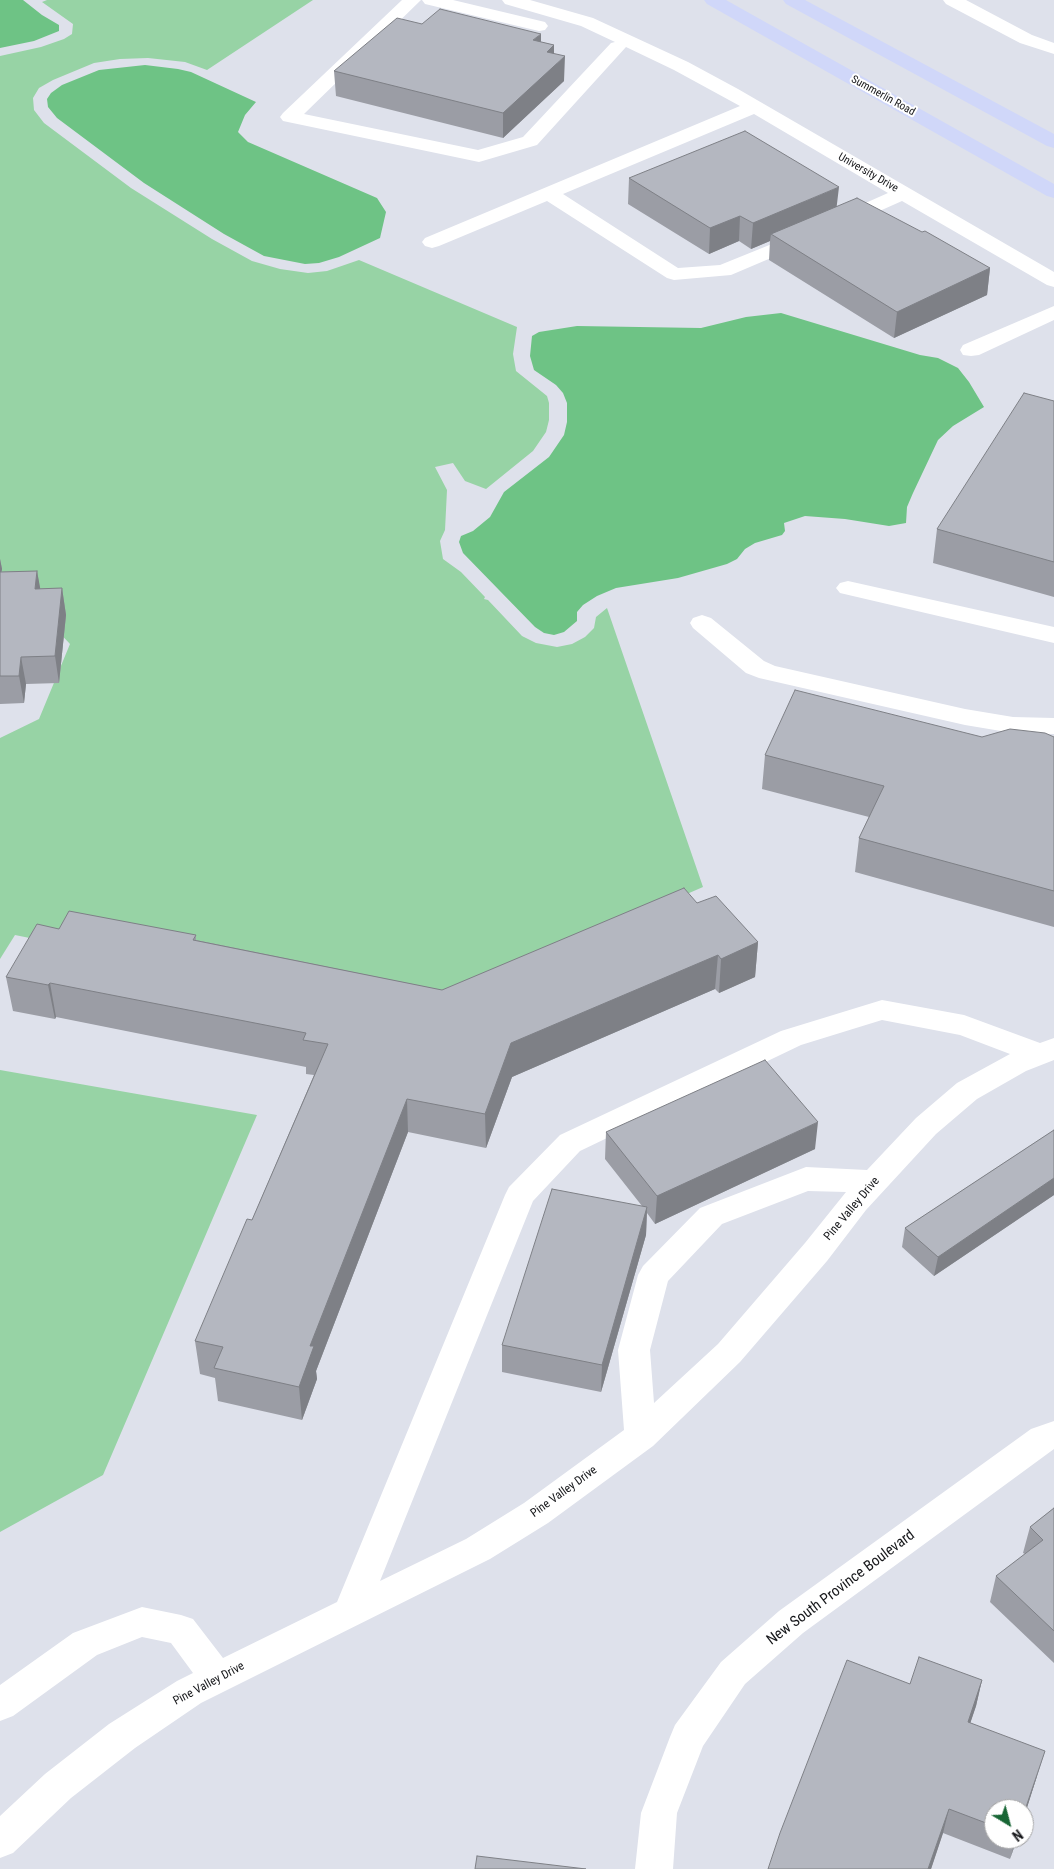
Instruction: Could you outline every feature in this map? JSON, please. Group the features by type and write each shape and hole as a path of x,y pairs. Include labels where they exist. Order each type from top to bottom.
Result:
{"main road":[{"name":"Summerlin Road","path":"713,0 1054,192"},
{"path":"792,0 1054,142"}],"street":[{"path":"412,0 290,117 479,156 530,141 617,47"},
{"name":"University Drive","path":"431,0 564,32 681,66"},
{"name":"University Drive","path":"511,0 587,22 681,66 1054,281"},
{"path":"952,0 1026,39 1046,48 1054,49"},
{"path":"432,242 755,107"},
{"path":"549,194 674,274 724,272 904,193"},
{"path":"971,350 1054,312"},
{"path":"848,588 1054,634"},
{"path":"702,623 755,667 768,672 965,717 1013,725 1054,726"},
{"path":"965,717 989,729 1002,741 1005,747"},
{"path":"350,1612 520,1195 570,1143 791,1038 882,1010 964,1025 1047,1051"},
{"name":"Pine Valley Drive","path":"0,1841 58,1786 122,1736 189,1692 478,1549 536,1513 641,1436 730,1353 816,1252 855,1202 926,1126 967,1091 1016,1063 1047,1051"},
{"path":"641,1436 634,1350 654,1275 711,1216 806,1179 873,1182"},
{"name":"New South Province Boulevard","path":"654,1869 658,1813 688,1737 733,1673 791,1622 1044,1439 1054,1435"},
{"path":"0,1706 85,1644 142,1622 181,1630 218,1678"}],"shaded area":[{"path":"0,0 23,0 59,25 59,31 34,41 0,48"},
{"path":"47,0 313,0 207,70 185,62 148,58 120,59 94,63 39,88 33,98 34,110 44,123 131,188 212,239 252,261 280,269 308,273 327,271 359,260 517,327 513,354 516,371 547,396 549,420 546,432 533,451 486,489 465,481 453,463 435,467 447,490 445,530 440,541 443,559 461,572 485,597 484,599 488,600 522,636 536,643 557,647 572,644 585,637 594,628 596,617 607,608 703,887 408,1015 15,935 0,959 0,738 39,719 70,644 0,570 0,56 41,47 64,39 72,34 73,24 42,2"},
{"path":"145,65 191,72 256,102 245,115 238,132 248,142 377,198 386,212 380,238 339,257 319,263 305,264 264,256 224,234 144,183 57,118 48,107 47,99 51,93 62,85 99,70"},
{"path":"781,313 920,355 938,358 958,368 984,407 953,426 938,440 907,507 906,523 889,526 845,519 805,516 784,523 785,531 782,535 755,543 745,549 737,559 727,564 678,578 616,588 597,596 583,605 577,612 577,621 564,632 554,635 544,633 535,627 463,553 459,542 461,536 473,531 490,517 504,492 549,457 564,435 567,422 567,403 563,393 556,385 534,370 530,356 532,336 539,332 577,326 701,328 746,317"},
{"path":"0,1070 257,1115 103,1475 0,1532"}],"building":[{"path":"440,9 541,34 533,40 554,45 547,52 565,56 503,113 334,71 397,18 422,24"},
{"path":"745,131 839,187 753,223 740,216 710,228 629,178"},
{"path":"857,198 922,232 925,231 990,268 897,312 771,234"},
{"path":"1024,393 1054,401 1054,562 937,529"},
{"path":"37,571 35,589 62,588 55,656 21,657 19,676 0,676 0,572"},
{"path":"795,690 982,737 1010,729 1045,733 1054,737 1054,891 859,838 884,786 765,755"},
{"path":"684,888 697,903 716,896 758,942 721,959 718,955 511,1043 485,1114 407,1099 310,1346 314,1346 299,1387 214,1368 223,1347 195,1341 247,1219 252,1220 328,1044 303,1040 306,1033 50,983 48,985 6,977 37,924 59,929 69,911 196,935 193,940 442,990"},
{"path":"765,1060 818,1122 657,1196 606,1132"},
{"path":"1054,1130 1054,1178 938,1257 905,1228"},
{"path":"552,1189 647,1207 602,1365 502,1345"},
{"path":"1054,1508 1054,1631 996,1576 1043,1540 1030,1527"},
{"path":"919,1657 982,1680 968,1722 1045,1751 1029,1799 984,1799 984,1822 949,1809 928,1869 768,1869 780,1833 847,1660 910,1684"},
{"path":"477,1856 586,1869 475,1869"}]}
